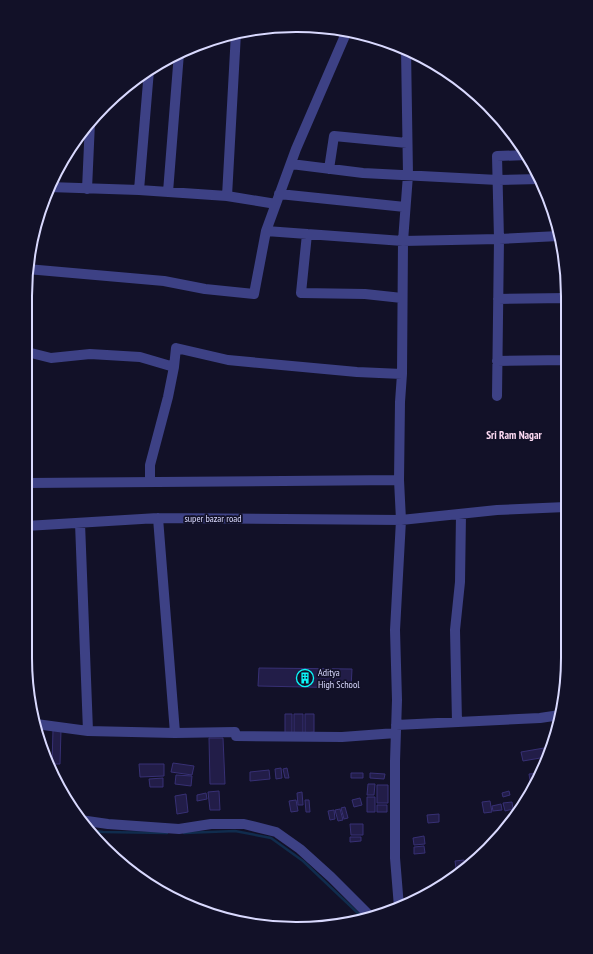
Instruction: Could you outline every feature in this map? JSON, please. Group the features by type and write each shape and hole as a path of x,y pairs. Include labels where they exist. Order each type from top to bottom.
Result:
{"street":[{"path":"33,271 164,281 205,289 254,294 266,230 317,99 345,36"},
{"path":"227,196 236,39"},
{"path":"399,901 395,858 397,700 396,630 402,520 399,480 400,402 402,374 403,241 408,175 406,56"},
{"path":"168,192 178,60"},
{"path":"139,190 148,78"},
{"path":"87,189 90,132"},
{"path":"329,169 334,136 407,143"},
{"path":"497,396 499,239 497,156 520,155"},
{"path":"291,164 363,174 498,180 534,179"},
{"path":"56,187 139,190 405,207"},
{"path":"266,230 403,241 554,236"},
{"path":"307,234 301,293 365,294 402,298"},
{"path":"498,299 561,298"},
{"path":"150,482 150,465 168,397 176,348 228,360 357,372 402,374"},
{"path":"32,353 51,358 90,354 140,357 174,367"},
{"path":"497,361 561,360"},
{"path":"32,483 399,480"},
{"name":"super bazar road","path":"32,526 158,518 402,520 497,510 561,508"},
{"path":"457,722 455,630 460,582 461,514"},
{"path":"158,518 175,733"},
{"path":"80,524 88,731"},
{"path":"41,725 88,731 175,733 235,732 236,736 342,737 457,722 540,718 554,716"},
{"path":"89,821 179,829 211,824 244,824 276,832 300,849 367,913"}],"building":[{"name":"Aditya High School","path":"259,668 352,669 351,688 258,686"},
{"path":"285,714 292,714 292,733 285,733"},
{"path":"294,714 303,714 303,734 294,734"},
{"path":"305,714 314,714 314,732 305,733"},
{"path":"53,730 61,730 60,764 54,764 52,759"},
{"path":"209,738 223,738 225,784 210,784"},
{"path":"544,748 544,750 541,758 523,761 521,752"},
{"path":"173,763 194,766 192,775 171,772"},
{"path":"139,764 164,764 164,776 140,777"},
{"path":"281,768 282,778 276,779 275,769"},
{"path":"287,768 289,778 285,778 283,769"},
{"path":"269,770 270,779 250,781 250,772"},
{"path":"351,773 363,773 363,778 351,778"},
{"path":"370,773 385,774 384,779 370,778"},
{"path":"529,774 534,774 530,782"},
{"path":"176,775 192,776 191,786 175,784"},
{"path":"163,778 163,787 150,787 149,779"},
{"path":"368,784 375,784 374,795 367,795"},
{"path":"377,785 388,785 388,803 377,803"},
{"path":"219,791 220,810 210,810 208,792"},
{"path":"509,791 510,795 503,797 502,793"},
{"path":"302,792 303,805 298,805 297,793"},
{"path":"206,793 207,799 197,801 197,795"},
{"path":"186,794 188,812 177,814 175,796"},
{"path":"367,797 375,797 375,812 367,812"},
{"path":"360,798 362,805 354,807 352,800"},
{"path":"296,800 298,811 291,812 289,801"},
{"path":"305,800 309,800 310,812 306,812"},
{"path":"490,801 492,812 484,813 482,802"},
{"path":"512,802 513,809 505,811 503,803"},
{"path":"501,804 502,810 493,811 492,806"},
{"path":"377,805 387,805 387,812 377,812"},
{"path":"345,807 348,818 344,819 341,808"},
{"path":"340,809 343,820 338,821 335,810"},
{"path":"334,810 335,819 330,820 328,811"},
{"path":"439,814 439,822 428,823 427,815"},
{"path":"350,824 363,824 363,835 351,835"},
{"path":"424,836 425,844 414,845 413,838"},
{"path":"350,837 361,837 361,841 350,842"},
{"path":"424,846 425,853 414,854 414,847"},
{"path":"464,860 464,862 456,868 455,861"}],"waterway":[{"path":"97,831 167,833"},
{"path":"184,833 235,831 271,838 303,861 359,914"}],"place":[{"name":"Aditya High School","path":"305,678"}],"district":[{"name":"Sri Ram Nagar","path":"514,435"}]}
